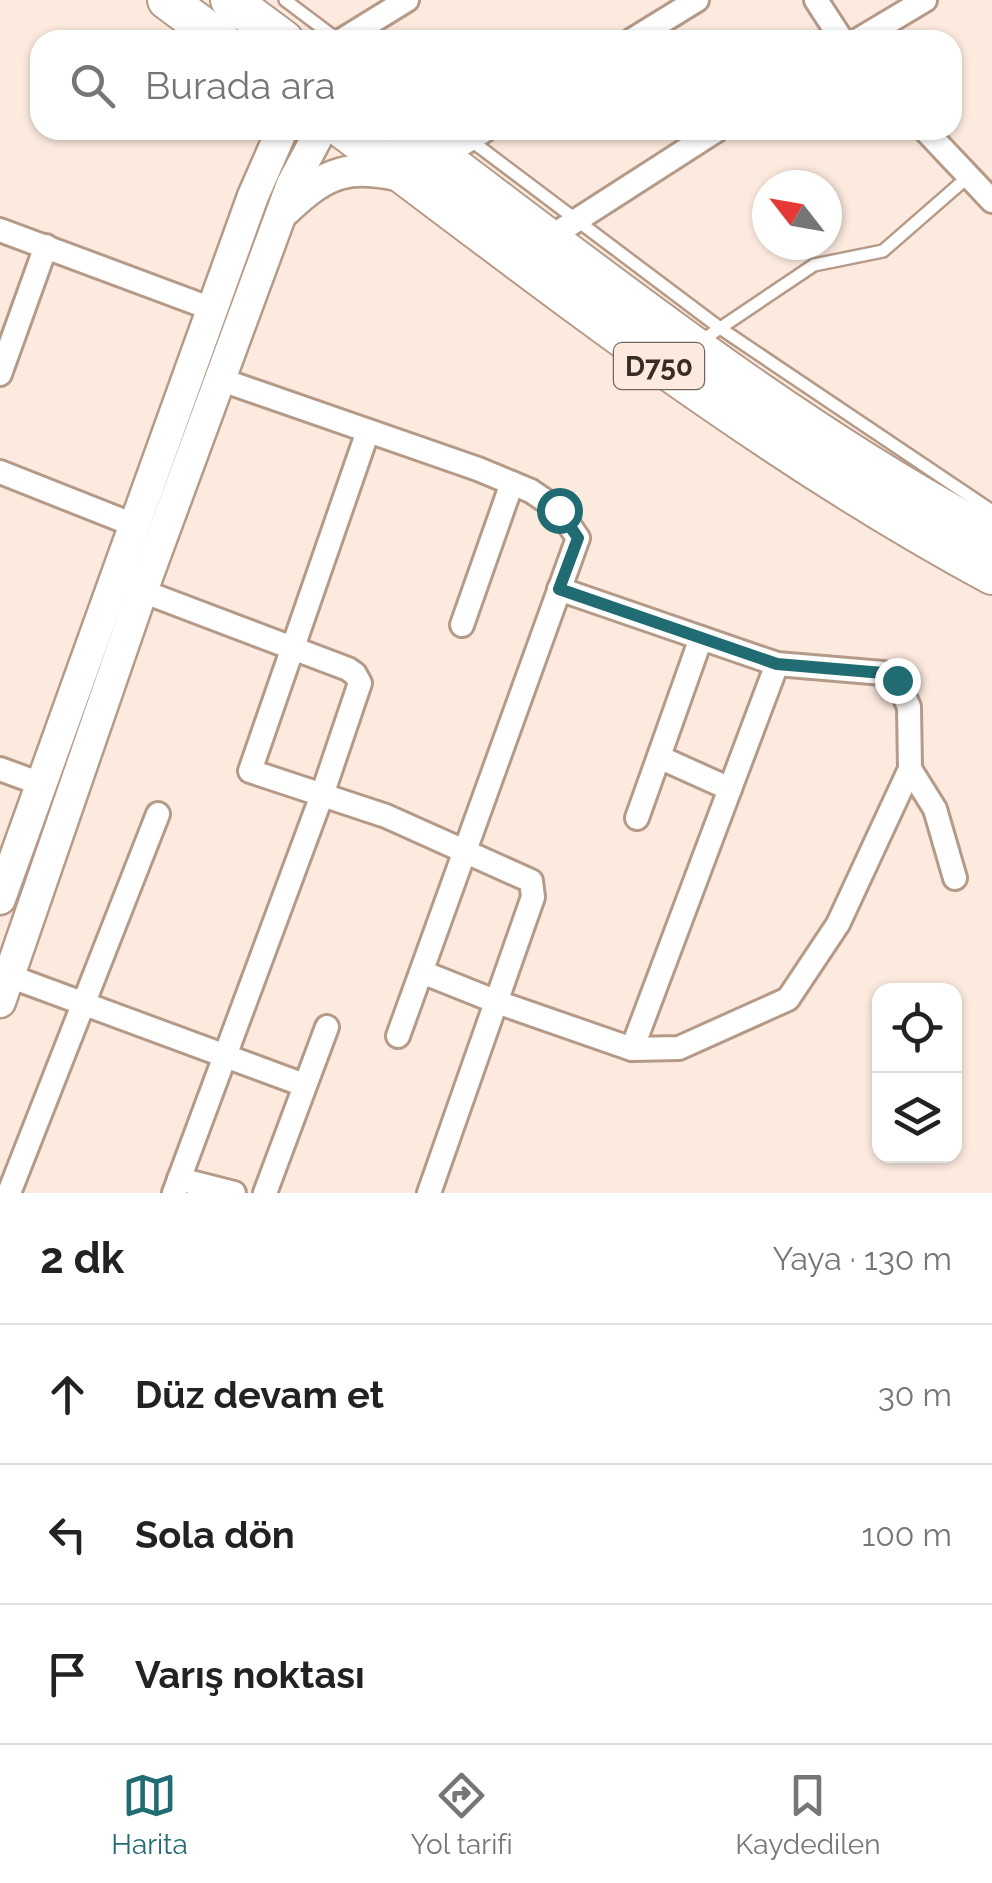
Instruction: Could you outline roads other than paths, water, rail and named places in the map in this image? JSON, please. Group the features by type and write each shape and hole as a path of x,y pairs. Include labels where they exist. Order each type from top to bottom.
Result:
{"highway":[{"path":"167,0 208,30"},
{"path":"230,0 270,30"},
{"name":"D750","path":"357,140 668,373 900,526 992,575"},
{"name":"D750","path":"464,140 563,229 915,495 992,536"}],"street":[{"path":"357,30 408,0"},
{"path":"648,30 697,0"},
{"path":"816,0 836,30"},
{"path":"875,30 925,0"},
{"path":"266,140 267,163"},
{"path":"0,900 212,309 277,140"},
{"path":"304,1085 83,1004 5,989 142,592 292,184 316,140"},
{"path":"563,229 701,140"},
{"path":"935,140 992,201"},
{"path":"280,216 314,184 346,171 374,170 408,178"},
{"path":"0,230 212,309"},
{"path":"0,374 46,246"},
{"path":"222,380 512,482 559,510 578,538 398,1036"},
{"path":"368,432 250,771 386,816 531,881 533,897 431,1193"},
{"path":"0,472 134,525"},
{"path":"462,624 512,482"},
{"path":"422,972 632,1049 680,1048 788,999 838,924 910,769 908,708 897,680 883,673 777,664 559,589"},
{"path":"142,592 348,668 360,684 177,1186 234,1193"},
{"path":"636,818 701,638"},
{"path":"632,1049 777,664"},
{"path":"658,756 730,789"},
{"path":"0,769 41,784"},
{"path":"910,769 936,809 955,878"},
{"path":"9,1193 158,814"},
{"path":"265,1193 326,1027"}],"lane":[{"path":"285,0 326,30"},
{"path":"969,176 883,250 814,265 707,337 992,512"}]}
